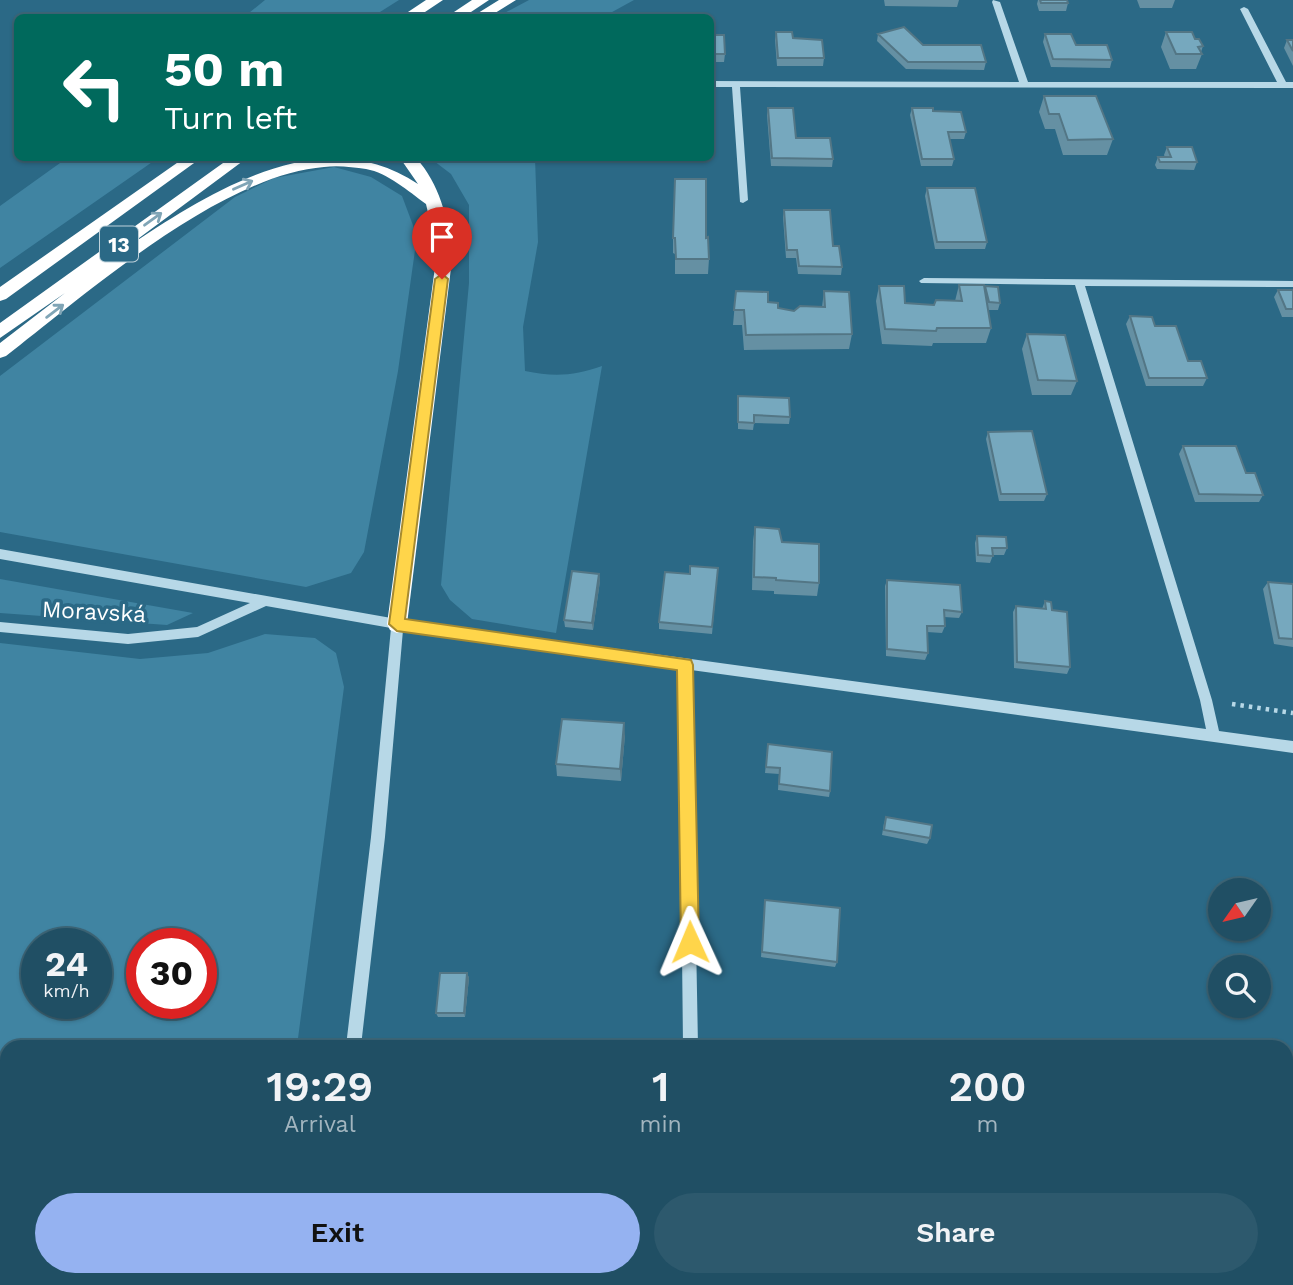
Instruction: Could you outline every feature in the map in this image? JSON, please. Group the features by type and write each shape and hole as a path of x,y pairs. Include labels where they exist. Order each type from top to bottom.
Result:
{"highway":[{"path":"412,14 436,0"},
{"path":"458,14 482,0"},
{"path":"483,14 509,0"},
{"name":"13","path":"0,295 189,161"},
{"name":"13","path":"0,332 235,161"},
{"path":"0,352 176,220 220,195 265,175 300,165 335,161 366,164 390,172 433,201"},
{"path":"397,624 445,251 433,201 418,168 411,161"}],"street":[{"path":"996,2 1024,84"},
{"path":"1244,9 1288,85"},
{"path":"714,84 1288,85"},
{"path":"736,84 743,200"},
{"path":"924,281 1293,284"},
{"path":"1079,282 1206,700 1214,736"},
{"path":"0,554 397,624 1293,747"},
{"name":"Moravská","path":"0,627 128,639 198,632 264,602"},
{"path":"354,1040 378,837 397,624"},
{"path":"685,665 691,1040"}],"shaded area":[{"path":"265,0 399,0 377,14 248,14"},
{"path":"529,0 634,0 608,14 503,14"},
{"path":"63,161 154,161 0,268 0,206"},
{"path":"434,161 535,161 538,242 523,327 525,371 564,374 602,366 556,633 472,619 450,600 441,585 469,283 469,205 451,174"},
{"path":"334,167 371,177 402,196 417,236 398,371 364,552 351,573 306,587 0,532 0,376 235,197 274,178"},
{"path":"0,579 193,613 167,625 0,613"},
{"path":"265,634 315,638 336,653 344,687 298,1040 0,1040 0,643 140,659 208,653"}],"building":[{"path":"1040,0 1067,0 1068,3 1041,3"},
{"path":"904,27 923,45 981,45 986,62 908,62 878,34"},
{"path":"776,32 792,32 793,38 822,40 824,58 778,58"},
{"path":"1166,32 1192,32 1203,46 1198,47 1202,54 1176,54"},
{"path":"1045,34 1071,34 1076,45 1107,45 1112,60 1053,59"},
{"path":"714,35 724,35 725,54 714,54"},
{"path":"1287,40 1293,40 1293,51"},
{"path":"1044,96 1096,96 1113,139 1068,140 1059,114 1049,114"},
{"path":"768,108 793,108 796,138 830,138 833,159 772,158"},
{"path":"912,108 961,112 966,132 948,132 954,159 922,159"},
{"path":"1167,147 1192,147 1197,162 1160,162 1158,157 1171,157"},
{"path":"675,179 706,179 706,238 708,237 709,259 676,259 673,238"},
{"path":"927,188 975,188 987,242 937,242"},
{"path":"784,210 830,210 833,246 839,246 842,267 799,266 797,250 787,250"},
{"path":"959,285 984,285 991,328 937,328 936,331 885,329 879,286 904,286 905,303 934,305 936,300 962,301"},
{"path":"985,286 998,287 1000,303 989,302"},
{"path":"1278,290 1293,290 1293,309 1286,309"},
{"path":"736,291 768,292 768,302 778,303 778,308 794,311 800,306 825,307 824,291 849,292 852,334 746,335 744,310 734,310"},
{"path":"1130,316 1152,317 1155,326 1176,326 1188,361 1201,361 1207,378 1149,378"},
{"path":"1027,334 1065,335 1077,381 1038,380"},
{"path":"738,396 789,398 790,417 754,415 754,423 738,422"},
{"path":"1032,431 1047,494 1001,494 988,432"},
{"path":"1183,446 1236,446 1246,473 1255,473 1263,495 1199,494"},
{"path":"755,527 779,529 782,542 819,544 819,583 754,577"},
{"path":"977,536 1006,537 1007,548 992,548 993,556 978,555"},
{"path":"690,566 718,568 712,627 659,622 665,572 690,574"},
{"path":"572,571 599,574 592,623 564,620"},
{"path":"887,580 960,585 962,612 944,610 945,626 927,626 928,653 887,649"},
{"path":"1268,582 1293,584 1293,639 1279,638"},
{"path":"1045,601 1051,602 1052,610 1067,612 1070,667 1017,662 1016,606 1046,609"},
{"path":"562,719 624,723 620,769 556,764"},
{"path":"768,744 832,752 830,791 779,784 780,768 766,767"},
{"path":"886,817 932,825 930,838 884,830"},
{"path":"765,900 840,908 837,962 762,952"},
{"path":"440,973 467,973 464,1013 436,1013"}],"route":[{"path":"442,279 397,624 685,665 690,942"}]}
